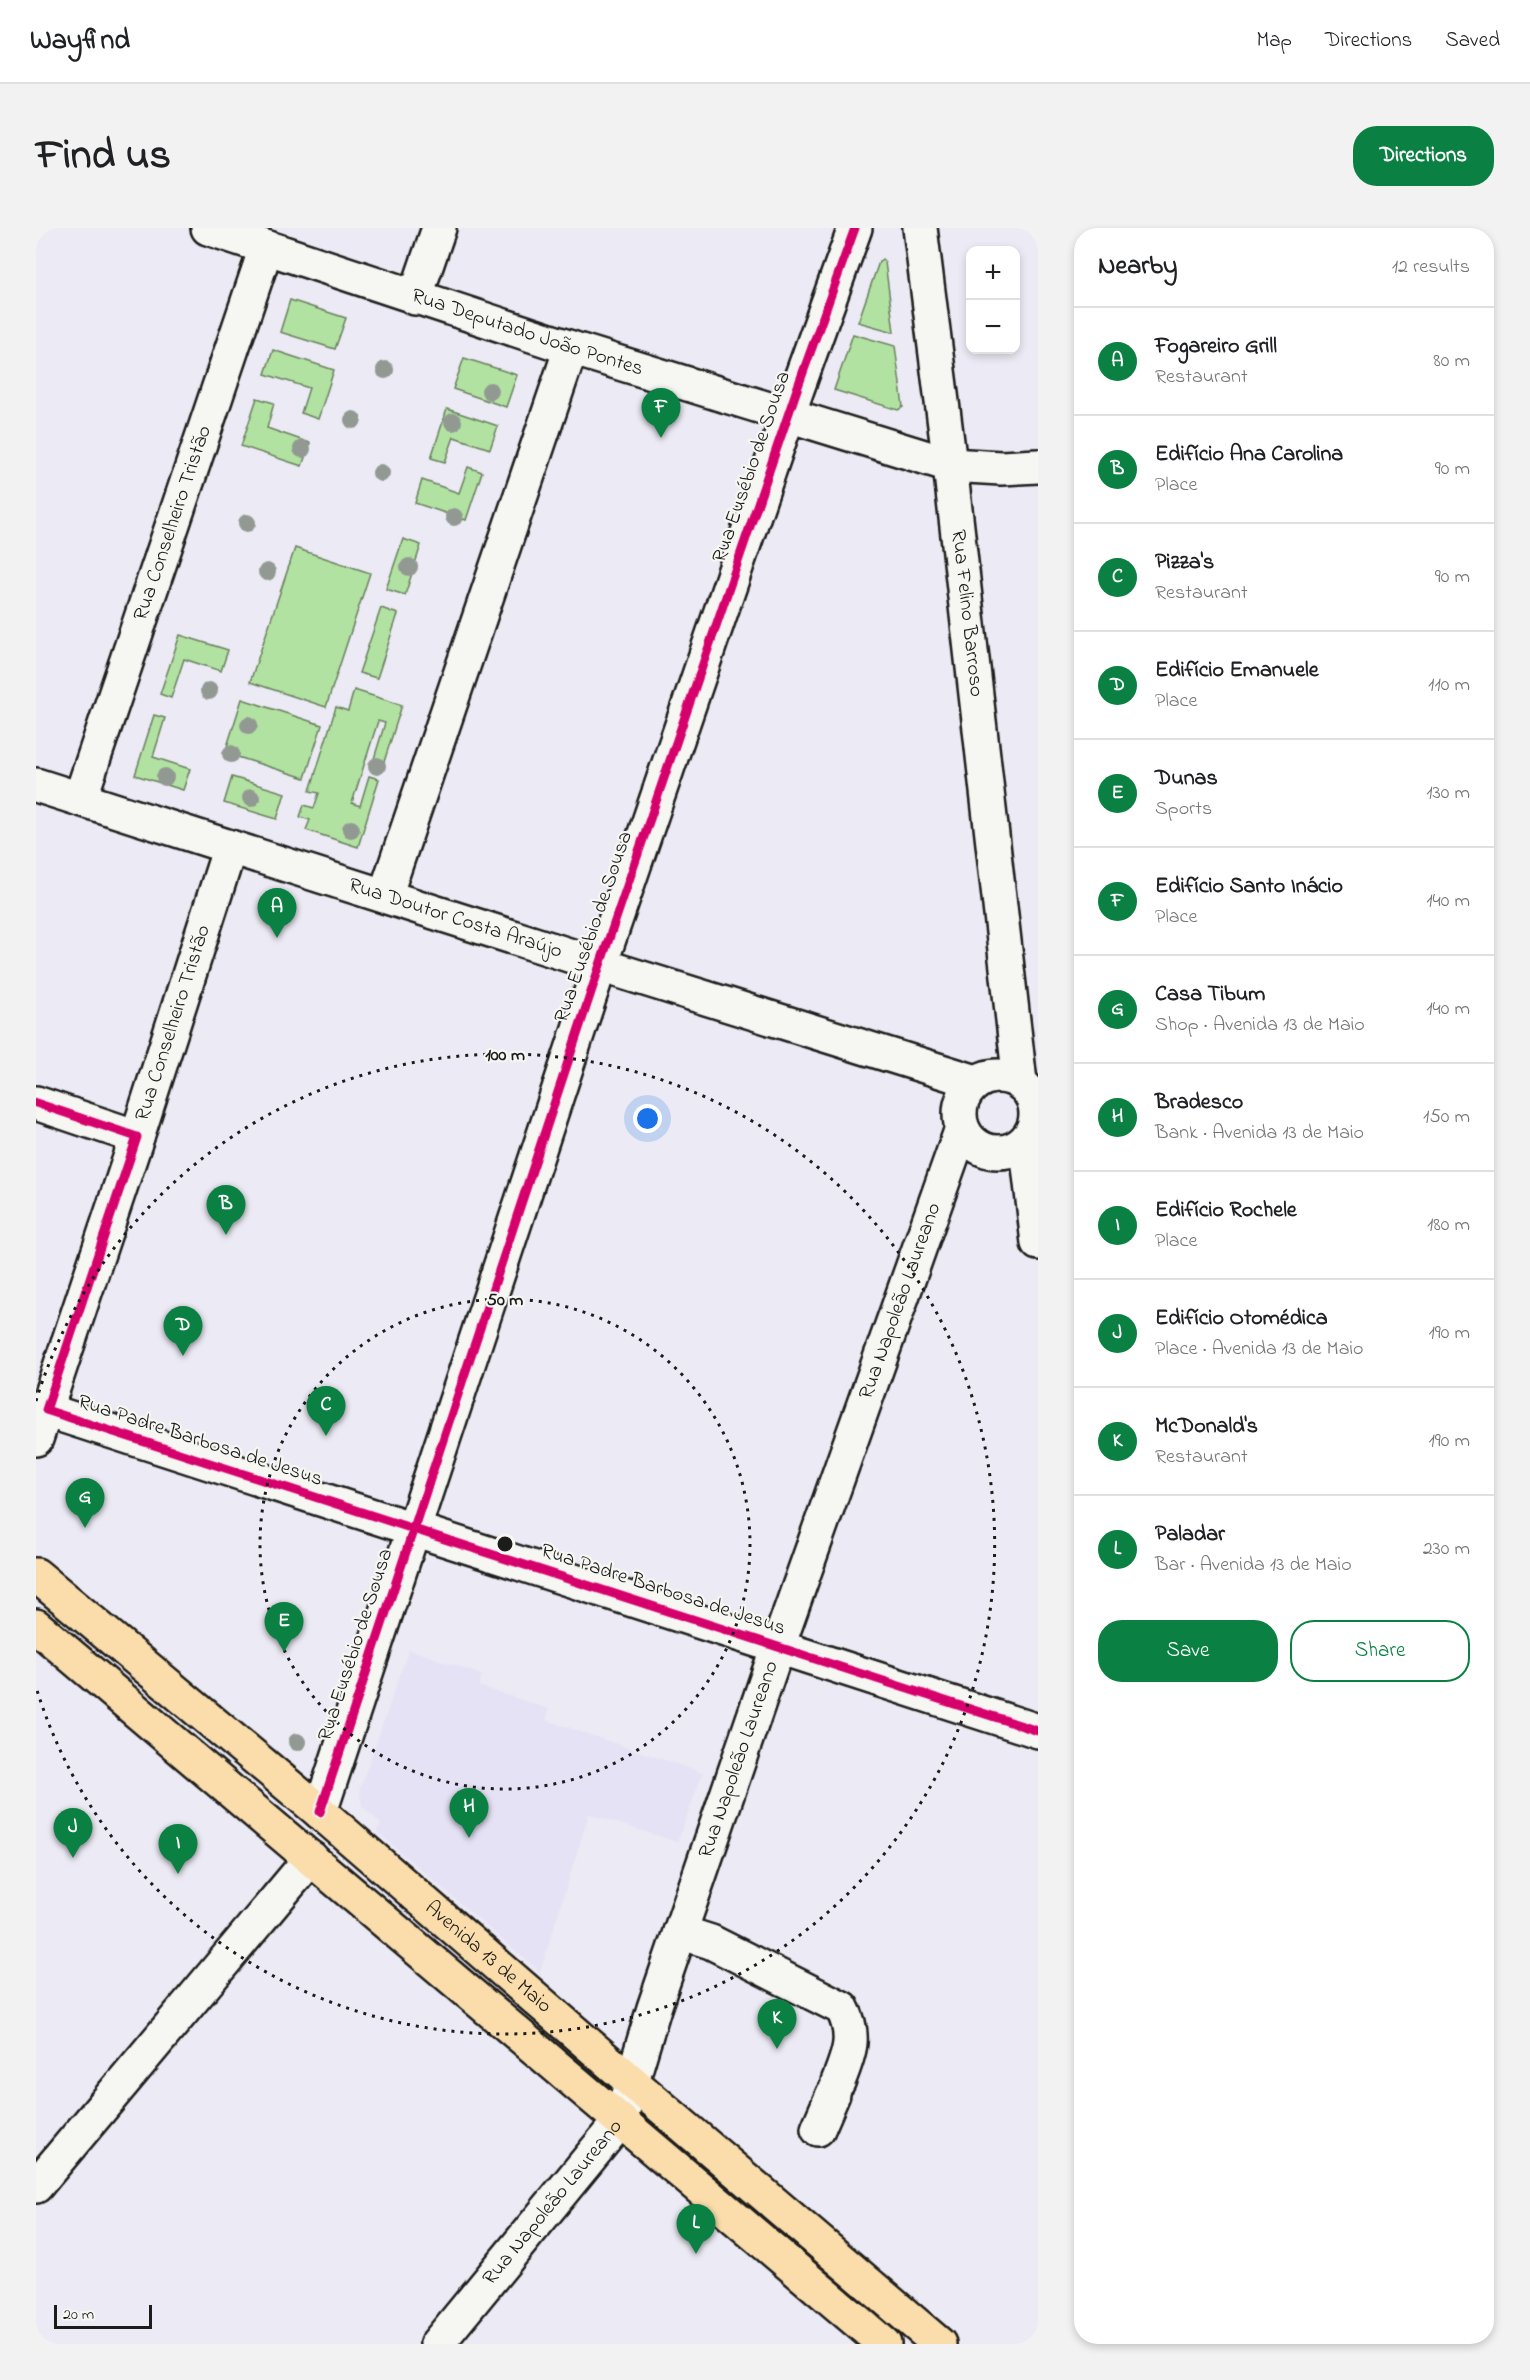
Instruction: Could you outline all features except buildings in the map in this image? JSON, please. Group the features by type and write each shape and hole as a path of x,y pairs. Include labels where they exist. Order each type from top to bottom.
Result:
{"main road":[{"name":"Avenida 13 de Maio","path":"36,1575 320,1812 939,2344"},
{"name":"Avenida 13 de Maio","path":"36,1626 884,2344"}],"street":[{"name":"Rua Deputado João Pontes","path":"208,228 415,298 950,465 1001,468 1038,466"},
{"path":"415,298 439,228"},
{"name":"Rua Eusébio de Sousa","path":"320,1812 600,965 855,228"},
{"name":"Rua Felino Barroso","path":"920,228 950,465 1010,999 1031,1116 1038,1244"},
{"name":"Rua Conselheiro Tristão","path":"80,800 266,248"},
{"path":"385,896 572,348"},
{"name":"Rua Doutor Costa Araújo","path":"36,785 600,965 978,1080"},
{"name":"Rua Conselheiro Tristão","path":"39,1419 137,1137 230,847"},
{"name":"Rua Felino Barroso","path":"978,1080 1010,999"},
{"path":"1001,1075 1031,1116 1016,1148 1004,1152 990,1151 978,1147 968,1138 962,1128 959,1107 963,1097 978,1080 1001,1075"},
{"path":"36,1103 137,1137"},
{"name":"Rua Napoleão Laureano","path":"437,2344 620,2121 680,1932 778,1646 962,1128"},
{"name":"Rua Padre Barbosa de Jesus","path":"39,1419 413,1527 1038,1731"},
{"path":"36,2187 311,1858"},
{"path":"680,1932 711,1942 842,2008 852,2031 846,2061 818,2129"}],"shaded area":[{"path":"409,1649 482,1675 479,1686 549,1709 546,1720 703,1773 677,1842 589,1814 540,1972 376,1831 381,1824 362,1806 360,1789"}],"green space":[{"path":"882,259 885,262 894,332 858,322"},
{"path":"290,300 346,318 335,349 280,332"},
{"path":"853,334 895,346 903,407 898,410 834,390"},
{"path":"273,350 334,370 318,419 301,413 309,388 265,374"},
{"path":"464,358 517,375 506,407 453,389"},
{"path":"257,398 274,403 267,428 310,443 302,466 241,446"},
{"path":"447,409 498,426 490,449 454,437 445,462 431,458"},
{"path":"468,467 482,472 466,520 415,503 422,480 459,493"},
{"path":"403,539 421,545 405,595 386,589"},
{"path":"295,548 370,573 326,707 250,682"},
{"path":"381,608 398,614 377,678 359,673"},
{"path":"180,635 228,650 221,671 184,659 171,698 160,694"},
{"path":"354,690 402,705 383,765 373,762 385,723 378,721 352,803 360,806 369,776 379,779 358,847 306,830 310,820 300,817 304,805 314,808 319,793 310,791 336,707 348,711"},
{"path":"242,699 322,725 305,778 225,753"},
{"path":"154,715 165,718 153,757 190,769 183,790 135,775"},
{"path":"232,777 285,793 277,819 224,803"}],"cycle path":[{"path":"320,1812 600,965 796,392 855,228"},
{"path":"36,1103 137,1137 46,1410 1038,1731"}],"place":[{"name":"Edifício Santo Inácio","path":"661,438"},
{"name":"Fogareiro Grill","path":"277,938"},
{"name":"Edifício Ana Carolina","path":"226,1235"},
{"name":"Edifício Emanuele","path":"183,1356"},
{"name":"Pizza's","path":"326,1436"},
{"name":"Casa Tibum","path":"85,1528"},
{"name":"Dunas","path":"284,1652"},
{"name":"Bradesco","path":"469,1838"},
{"name":"Edifício Otomédica","path":"73,1858"},
{"name":"Edifício Rochele","path":"178,1874"},
{"name":"McDonald's","path":"777,2049"},
{"name":"Paladar","path":"696,2254"}]}
